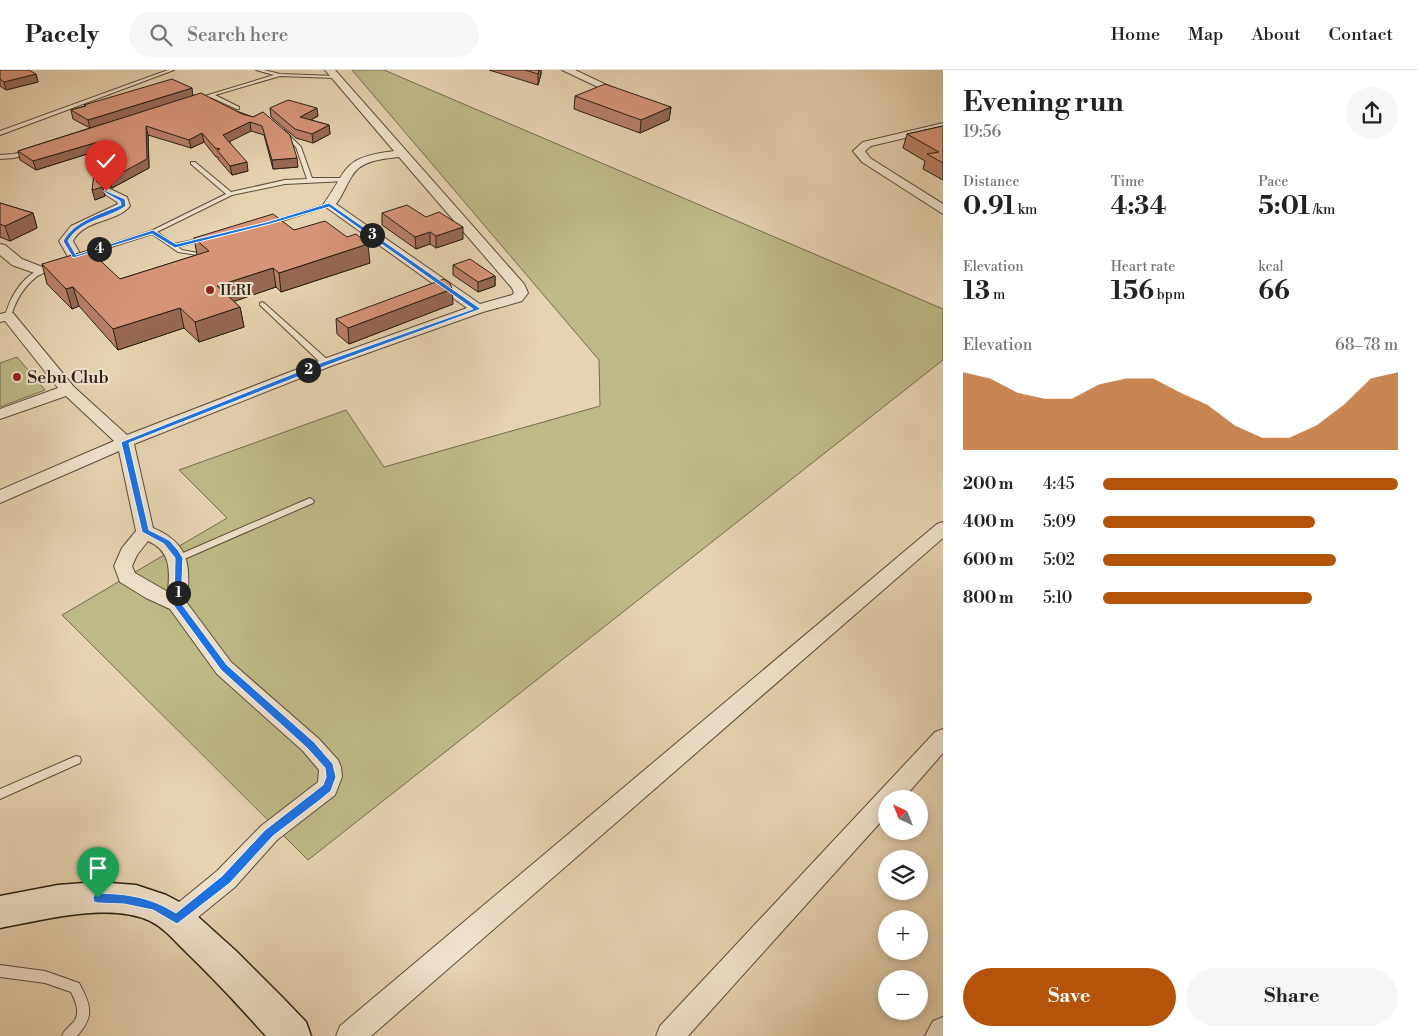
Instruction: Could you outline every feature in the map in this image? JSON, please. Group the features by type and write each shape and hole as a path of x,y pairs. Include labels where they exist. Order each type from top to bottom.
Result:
{"main road":[{"path":"0,912 60,901 98,898 124,899 155,906 177,919 226,965 292,1036"}],"street":[{"path":"567,70 637,102"},
{"path":"0,496 125,442 326,363 478,309 516,298 521,294 519,287 332,73"},
{"path":"943,126 867,144 859,151 866,160 943,210"},
{"path":"402,153 374,158 353,165 338,195 329,205 478,309"},
{"path":"70,259 66,241 70,233 88,222 124,206 123,200 106,191"},
{"path":"0,248 17,262 44,269"},
{"path":"4,317 68,390 125,442 146,532 126,559 123,566 124,572 131,581 177,604 224,668 310,745 330,767 331,777 327,788 269,833 226,880 177,919"},
{"path":"0,414 68,390"},
{"path":"350,1036 943,528"},
{"path":"146,532 166,542 179,558 177,604"},
{"path":"895,790 943,738"},
{"path":"670,1036 878,809"},
{"path":"939,1036 943,1031"}],"lane":[{"path":"0,133 172,70"},
{"path":"258,70 280,75"},
{"path":"191,101 280,75 332,73"},
{"path":"210,95 237,108"},
{"path":"276,125 295,142 310,180"},
{"path":"0,157 14,156 33,151"},
{"path":"193,163 230,194"},
{"path":"70,259 153,232 230,194 285,182 344,180"},
{"path":"260,225 329,205"},
{"path":"153,232 188,254 196,254"},
{"path":"175,246 217,235"},
{"path":"4,317 24,284 44,269"},
{"path":"262,304 326,363"},
{"path":"179,558 310,502"},
{"path":"0,794 76,760"},
{"path":"0,971 46,977 75,987 83,1003 82,1021 68,1036"}],"shaded area":[{"path":"352,70 384,70 943,309 943,360 308,860 62,615 227,518 179,470 346,410 384,467 600,406 599,360"},
{"name":"Sebu Club","path":"17,357 45,390 0,407 0,363"}],"building":[{"path":"0,70 29,70 36,74 4,82 0,79"},
{"path":"525,70 539,70 538,74"},
{"path":"172,79 192,88 88,120 71,110 86,106 84,105"},
{"path":"605,84 671,107 641,120 575,96"},
{"path":"201,93 242,114 253,117 263,112 290,135 297,158 272,160 262,126 250,122 223,135 247,162 230,166 217,150 220,149 215,148 202,133 189,140 146,126 147,159 110,179 103,176 96,181 103,187 92,190 98,142 33,161 18,151"},
{"path":"288,100 317,108 300,117 329,125 312,134 295,129 270,108"},
{"path":"943,126 943,163 927,154 939,152 907,134"},
{"path":"0,203 33,213 5,226 0,224"},
{"path":"407,205 426,217 439,212 463,227 436,236 430,232 415,237 382,213"},
{"path":"273,214 294,230 325,221 347,237 356,234 368,244 279,273 273,268 217,286 240,307 195,322 180,308 113,329 73,287 66,289 42,264 89,250 120,279 209,251 194,238"},
{"path":"470,259 495,276 478,282 453,265"},
{"path":"444,279 450,283 452,289 348,328 336,319"}],"place":[{"name":"ILRI","path":"210,290"},
{"name":"Sebu Club","path":"17,377"}],"route":[{"path":"98,898 124,899 155,906 177,919 226,880 269,833 327,788 331,777 330,767 310,745 224,668 177,604 179,558 166,542 146,532 125,442 187,416 326,363 478,309 329,205 268,223 175,246 153,232 75,257 66,241 70,233 88,222 115,212 124,206 123,200 106,191"}]}
